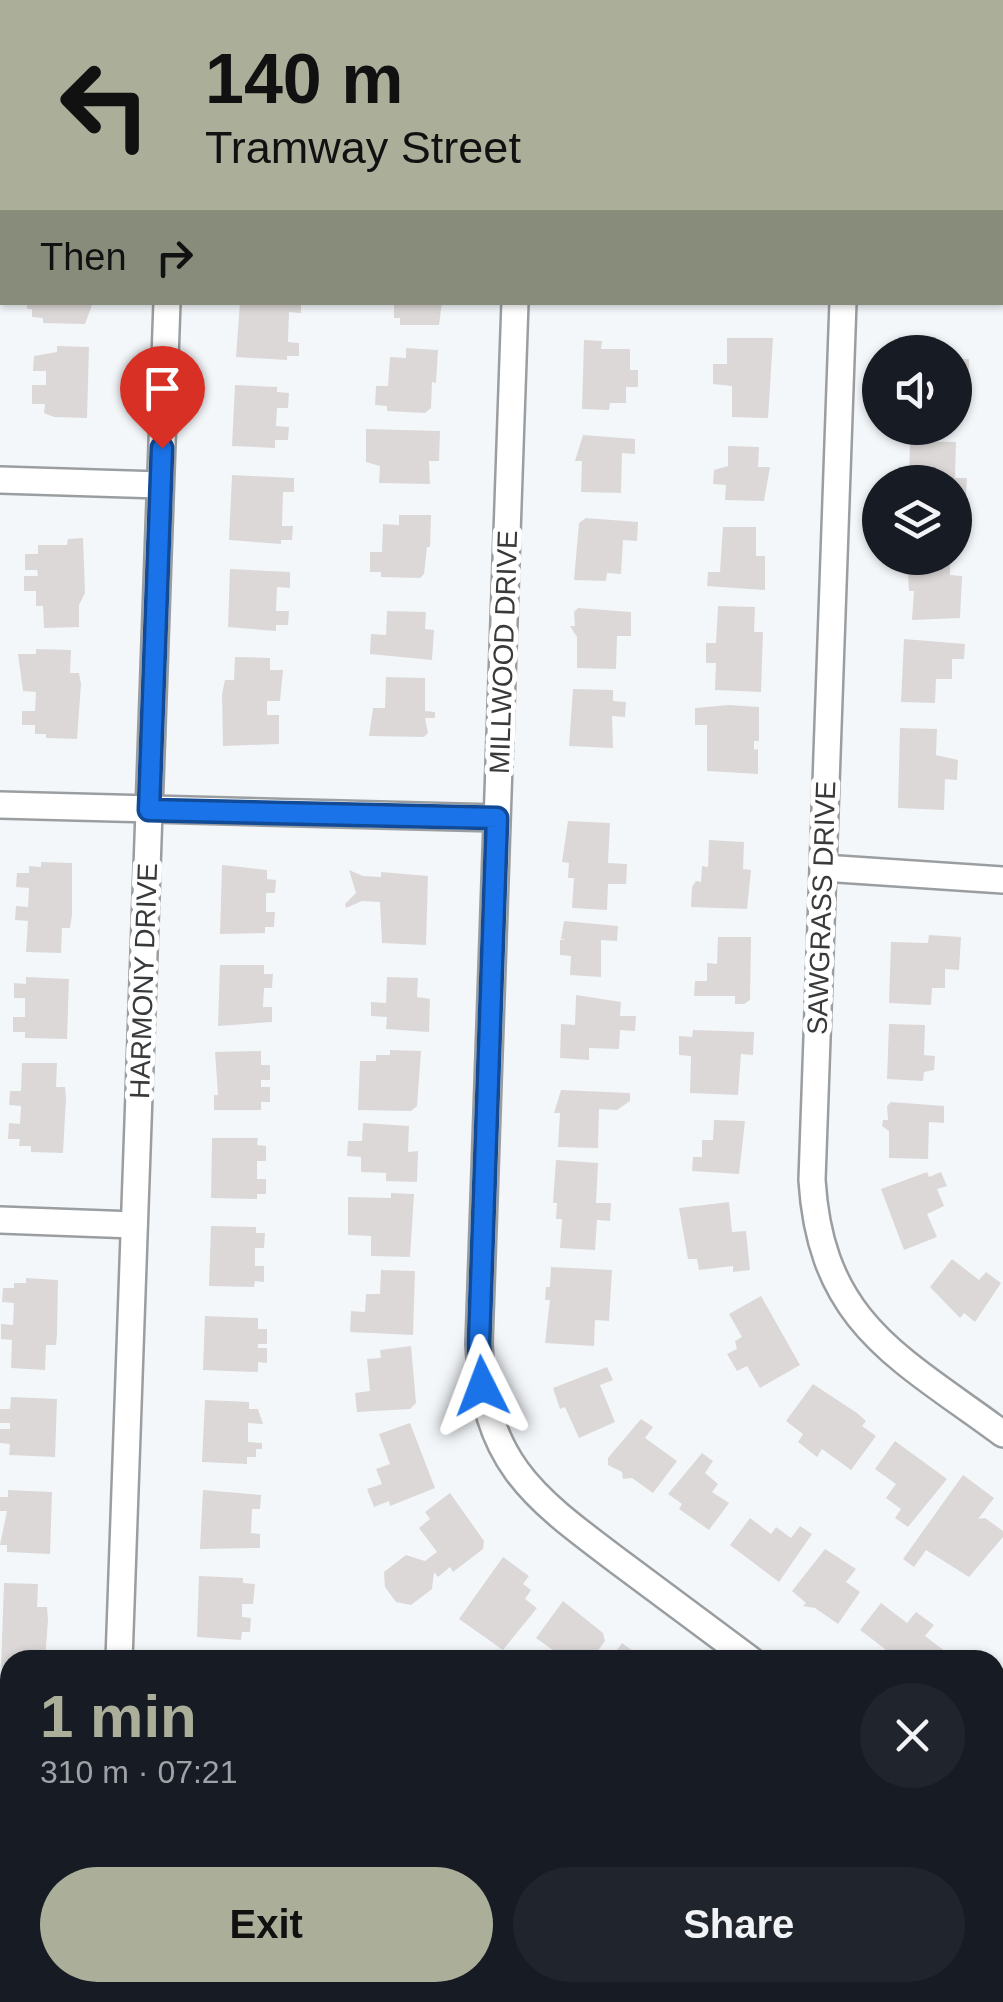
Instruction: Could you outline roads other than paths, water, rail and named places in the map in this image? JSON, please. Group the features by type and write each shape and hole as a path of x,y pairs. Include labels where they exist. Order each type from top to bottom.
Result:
{"street":[{"name":"HARMONY DRIVE","path":"119,1650 166,305"},
{"name":"MILLWOOD DRIVE","path":"515,305 479,1344 486,1408 512,1466 540,1500 739,1650"},
{"name":"SAWGRASS DRIVE","path":"842,305 812,1180 814,1219 825,1260 842,1298 870,1334 1003,1434"},
{"path":"0,480 160,485"},
{"path":"0,805 497,818"},
{"path":"822,868 1003,880"},
{"path":"0,1220 134,1225"}]}
